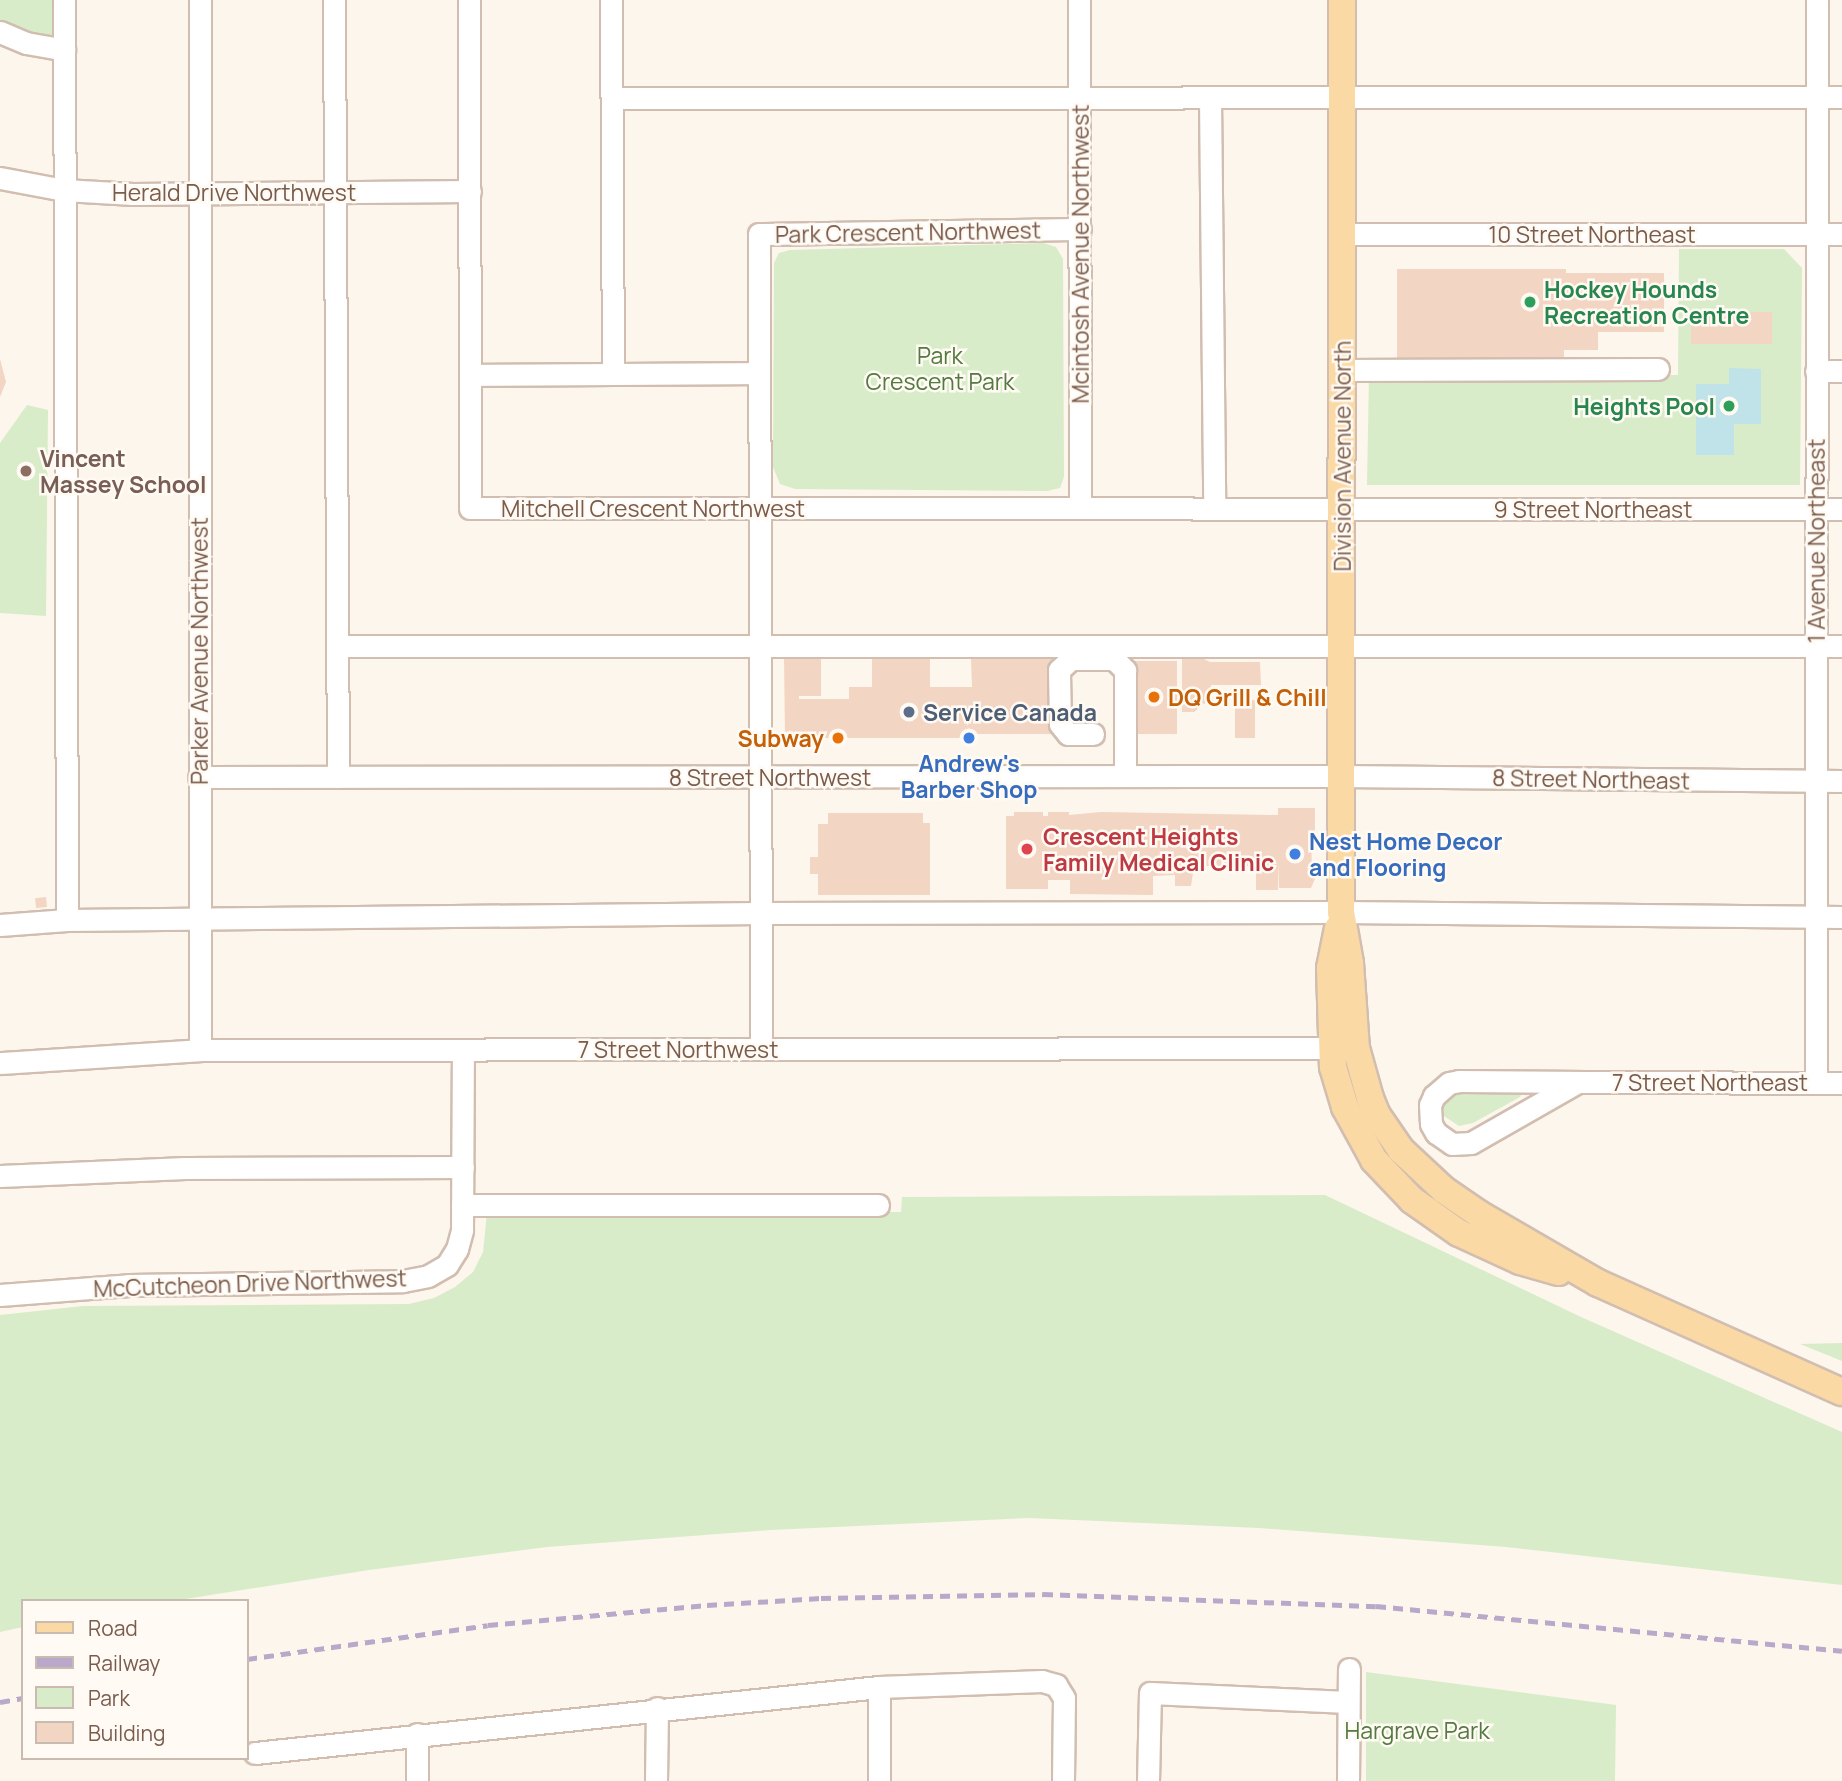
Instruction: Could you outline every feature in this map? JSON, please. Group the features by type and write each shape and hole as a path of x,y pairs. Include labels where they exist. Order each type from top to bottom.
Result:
{"main road":[{"name":"Division Avenue North","path":"1342,0 1341,912 1330,968 1344,1048 1377,1115 1401,1150 1444,1190 1479,1214 1598,1283"},
{"name":"Division Avenue North","path":"1344,1048 1338,1087 1345,1107 1374,1160 1412,1200 1487,1248 1598,1283"},
{"path":"1598,1283 1842,1392"}],"street":[{"path":"64,0 68,920"},
{"name":"Parker Avenue Northwest","path":"200,0 200,1050"},
{"path":"334,0 338,777"},
{"name":"Mitchell Crescent Northwest","path":"469,0 470,508 1343,508"},
{"path":"611,0 613,373"},
{"name":"Mcintosh Avenue Northwest","path":"1079,0 1080,508"},
{"name":"1 Avenue Northeast","path":"1816,0 1816,1083"},
{"path":"0,32 26,43 64,50"},
{"path":"612,98 1842,97"},
{"path":"1210,98 1214,508"},
{"name":"Herald Drive Northwest","path":"0,178 64,190 133,194 470,191"},
{"name":"Park Crescent Northwest","path":"761,1049 759,234 1080,229"},
{"name":"10 Street Northeast","path":"1342,234 1842,234"},
{"path":"1341,370 1658,369"},
{"path":"1816,371 1842,371"},
{"path":"470,375 759,373"},
{"name":"9 Street Northeast","path":"1343,508 1842,509"},
{"path":"337,646 1842,646"},
{"path":"1093,734 1068,734 1059,724 1059,670 1071,659 1114,659 1125,670 1125,776"},
{"name":"8 Street Northwest","path":"199,777 1340,776"},
{"name":"8 Street Northeast","path":"1340,776 1842,781"},
{"path":"0,925 68,920 760,913 1341,912 1842,917"},
{"name":"7 Street Northwest","path":"0,1063 200,1050 1344,1048"},
{"name":"McCutcheon Drive Northwest","path":"0,1295 129,1285 403,1281 428,1276 447,1265 457,1249 462,1205 463,1050"},
{"name":"7 Street Northeast","path":"1578,1082 1471,1143 1452,1144 1436,1133 1431,1124 1430,1105 1434,1096 1449,1083 1578,1082 1842,1083"},
{"path":"0,1176 185,1168 463,1167"},
{"path":"462,1205 878,1205"},
{"path":"1348,1781 1349,1669"},
{"path":"254,1753 657,1708 879,1687 1050,1681 1061,1689 1064,1698 1063,1781"},
{"path":"879,1687 879,1781"},
{"path":"1148,1781 1150,1693 1348,1702"},
{"path":"656,1781 657,1708"},
{"path":"417,1734 417,1781"}],"green space":[{"path":"0,0 54,0 53,37 28,36 0,24"},
{"name":"Park Crescent Park","path":"1043,243 1056,247 1063,259 1064,477 1060,488 1047,491 795,489 780,484 773,467 774,263 779,253 790,250"},
{"path":"1679,249 1784,249 1802,268 1800,485 1367,485 1369,374 1678,375"},
{"path":"27,405 48,410 46,616 0,613 0,443"},
{"path":"1518,1090 1522,1093 1520,1097 1473,1123 1459,1126 1444,1116 1443,1105 1454,1093"},
{"path":"1325,1195 1581,1317 1842,1432 1842,1585 1506,1547 1259,1528 1029,1518 771,1530 547,1547 369,1570 186,1599 21,1599 21,1627 0,1632 0,1315 83,1306 409,1304 434,1298 455,1287 473,1272 483,1252 487,1212 901,1212 902,1197"},
{"path":"1842,1343 1842,1361 1800,1344"},
{"name":"Hargrave Park","path":"1366,1672 1616,1705 1615,1781 1366,1781"}],"water":[{"path":"1729,368 1761,369 1761,424 1734,424 1734,455 1696,455 1696,384 1729,384"}],"building":[{"name":"Hockey Hounds Recreation Centre","path":"1397,269 1566,269 1566,273 1664,273 1664,332 1598,332 1598,350 1564,350 1564,367 1547,367 1547,359 1397,358"},
{"path":"1691,312 1772,312 1772,344 1691,344"},
{"path":"0,359 6,382 0,397"},
{"path":"1013,654 1057,654 1057,734 972,734 972,738 785,738 784,657 821,657 821,696 799,696 799,699 849,699 849,687 872,687 872,658 930,656 930,687 972,687 971,658 1013,658"},
{"path":"1182,657 1200,657 1210,662 1260,662 1261,685 1211,685 1211,699 1194,712 1182,712"},
{"name":"DQ Grill & Chill","path":"1131,661 1177,661 1177,734 1131,734"},
{"path":"1235,700 1255,700 1255,738 1235,738"},
{"path":"1278,808 1315,808 1315,837 1311,836 1312,872 1317,874 1311,888 1279,888 1278,861 1278,890 1256,890 1256,866 1194,866 1191,886 1175,886 1175,875 1153,876 1153,895 1070,894 1070,880 1048,880 1048,889 1006,889 1006,816 1014,816 1014,812 1043,812 1043,816 1048,816 1048,812 1069,812 1069,815 1101,812 1278,815"},
{"path":"828,813 923,813 923,823 930,823 930,895 818,895 818,874 810,874 810,857 818,857 818,824 828,824"},
{"path":"46,897 47,907 36,908 35,898"}],"railway":[{"path":"248,1659 488,1625 707,1605 821,1598 1043,1594 1376,1606 1842,1651"},
{"path":"0,1702 21,1698"}],"place":[{"name":"Hockey Hounds Recreation Centre","path":"1530,302"},
{"name":"Heights Pool","path":"1729,406"},
{"name":"Vincent Massey School","path":"26,471"},
{"name":"DQ Grill & Chill","path":"1154,697"},
{"name":"Service Canada","path":"909,712"},
{"name":"Subway","path":"838,738"},
{"name":"Andrew's Barber Shop","path":"969,738"},
{"name":"Crescent Heights Family Medical Clinic","path":"1027,849"},
{"name":"Nest Home Decor and Flooring","path":"1295,854"}]}
